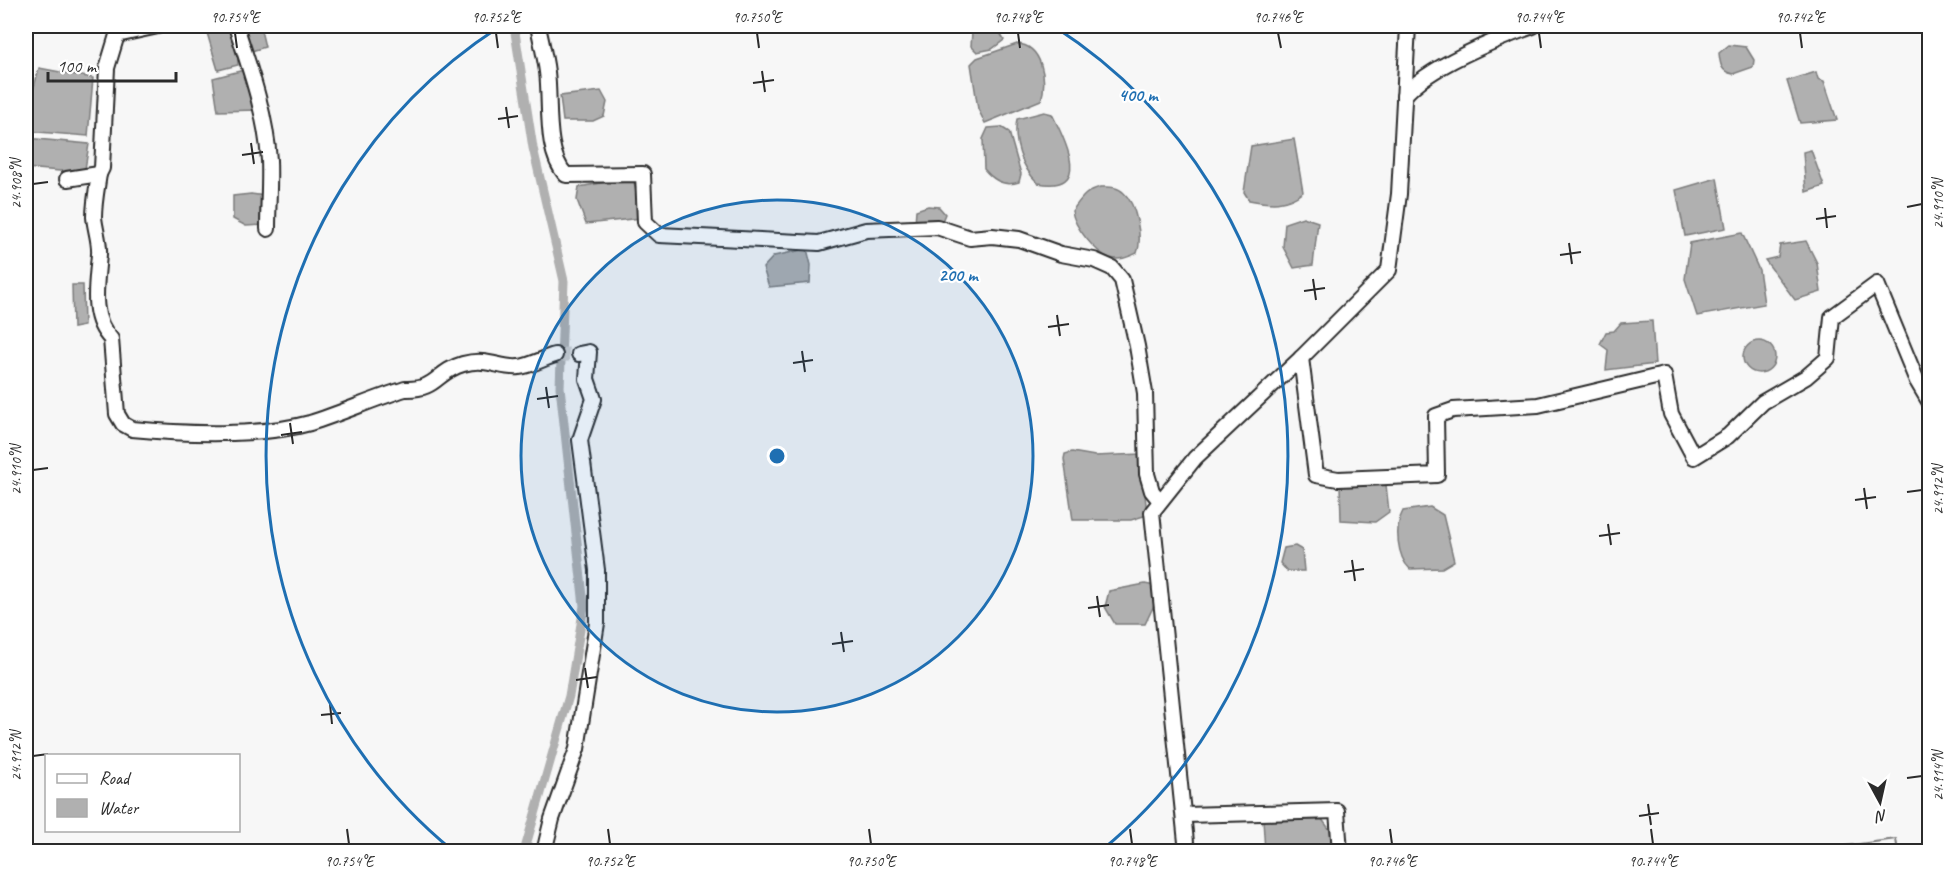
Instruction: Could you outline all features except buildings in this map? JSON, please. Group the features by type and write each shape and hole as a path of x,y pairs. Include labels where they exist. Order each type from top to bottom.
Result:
{"street":[{"path":"158,26 117,35 107,68 102,168 99,174 94,217 99,254 95,277 98,320 100,329 111,339 117,414 123,424 132,429 211,432 309,423 405,388 421,389 435,383 441,373 460,365 482,360 519,367 555,355"},
{"path":"236,26 251,72 265,134 268,160 268,229"},
{"path":"538,26 547,68 550,136 557,166 566,175 643,174 645,222 658,235 819,243 866,230 937,227 970,238 992,236 1019,239 1061,254 1094,260 1112,268 1122,280 1137,346 1144,393 1147,474 1152,491 1160,501"},
{"path":"1187,852 1152,512 1195,458 1301,358 1389,270 1399,194 1408,26"},
{"path":"1404,96 1415,83 1503,36 1533,26"},
{"path":"67,179 99,174"},
{"path":"1301,358 1316,475 1338,479 1437,475 1436,416 1453,410 1538,405 1664,375 1671,414 1694,458 1728,436 1763,402 1806,377 1828,358 1832,317 1877,285 1917,381 1929,403"},
{"path":"544,852 552,819 577,749 597,622 597,570 580,440 594,399 587,379 589,352 579,354"},
{"path":"1185,815 1337,811 1340,852"}],"water":[{"path":"205,26 228,26 237,46 238,65 218,70"},
{"path":"239,26 260,26 265,47 248,52"},
{"path":"976,26 996,26 1004,40 992,49 977,52 971,46 972,33"},
{"path":"1017,44 1032,50 1041,65 1044,83 1041,100 985,123 978,109 971,64 977,58"},
{"path":"1729,45 1746,47 1754,60 1753,67 1733,74 1724,69 1719,53"},
{"path":"39,68 93,78 88,136 26,131 26,117"},
{"path":"244,70 257,110 218,111 213,78"},
{"path":"1816,72 1818,79 1824,81 1837,120 1800,123 1787,81"},
{"path":"601,91 607,102 604,116 593,121 563,121 560,96"},
{"path":"1044,112 1052,114 1068,150 1070,162 1070,172 1065,180 1055,184 1038,183 1032,177 1017,145 1017,119"},
{"path":"1001,127 1009,132 1021,174 1019,182 1009,184 1000,181 984,169 983,139 988,128"},
{"path":"26,138 89,144 85,169 60,171 26,168"},
{"path":"1294,139 1303,192 1297,197 1278,203 1249,200 1244,192 1251,146"},
{"path":"1811,150 1824,186 1806,192 1803,152"},
{"path":"1717,178 1726,228 1685,236 1676,190"},
{"path":"607,182 634,182 641,218 586,224 577,200 579,187"},
{"path":"1101,187 1119,189 1132,205 1139,230 1137,253 1121,259 1110,258 1091,244 1077,224 1072,211 1088,193"},
{"path":"251,194 265,196 265,225 246,226 233,219 233,196"},
{"path":"928,206 939,207 945,214 942,221 931,224 915,223 916,210"},
{"path":"1303,217 1318,222 1313,265 1294,268 1283,247 1285,223"},
{"path":"1742,233 1759,270 1764,304 1697,316 1685,279 1690,243"},
{"path":"1806,241 1817,263 1821,292 1795,300 1765,260 1778,257 1780,245"},
{"path":"807,249 811,265 810,283 769,287 763,268 774,256"},
{"path":"72,285 83,285 84,326 73,328"},
{"path":"1652,321 1655,364 1606,370 1608,350 1600,344 1606,332 1614,331 1621,323"},
{"path":"1759,341 1770,346 1775,357 1770,368 1759,373 1748,368 1743,357 1748,346"},
{"path":"1072,452 1095,456 1141,454 1147,515 1131,520 1073,520 1064,459 1065,454"},
{"path":"1340,484 1386,485 1389,512 1375,522 1341,520"},
{"path":"1430,507 1443,515 1454,561 1442,568 1410,569 1402,557 1398,541 1400,518 1403,511"},
{"path":"1295,546 1302,550 1304,571 1287,571 1280,563 1284,548"},
{"path":"1145,584 1155,586 1156,601 1145,624 1115,624 1105,607 1109,591"},
{"path":"1321,818 1330,830 1332,851 1265,851 1263,820"}],"waterway":[{"path":"514,26 533,148 564,281 560,387 584,606 569,696 524,852"},
{"path":"1801,852 1896,839 1898,852"}],"tunnel":[{"path":"555,355 579,354"}]}
